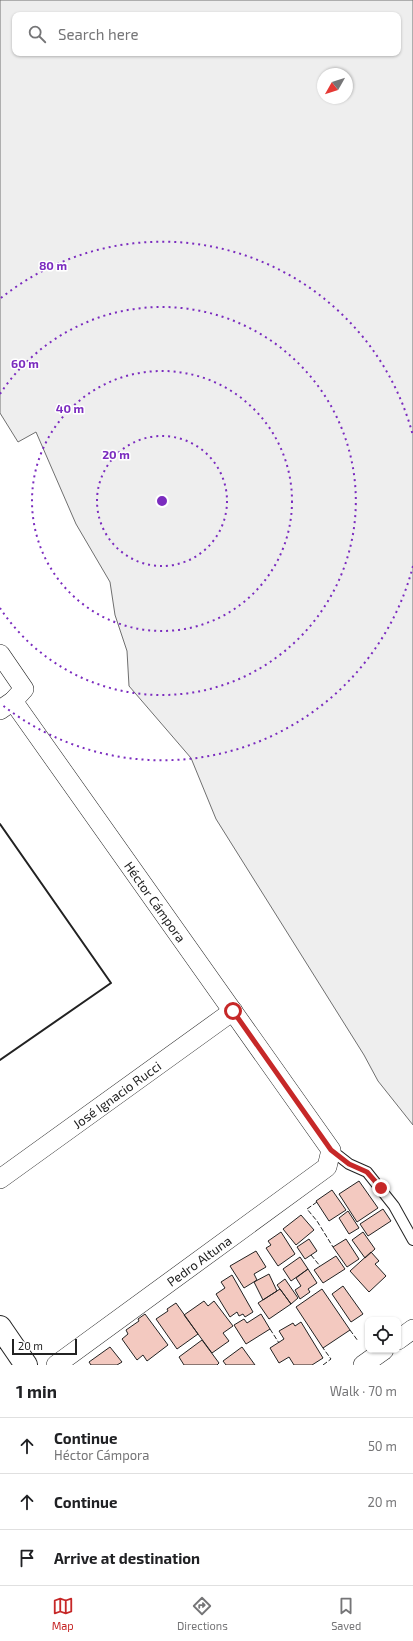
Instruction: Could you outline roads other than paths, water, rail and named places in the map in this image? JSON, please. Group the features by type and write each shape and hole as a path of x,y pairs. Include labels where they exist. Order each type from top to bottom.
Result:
{"main road":[{"path":"0,1327 26,1365"}],"street":[{"name":"Héctor Cámpora","path":"0,654 24,689 6,706 233,1011 331,1150"},
{"name":"José Ignacio Rucci","path":"0,1179 233,1011"},
{"name":"Pedro Altuna","path":"56,1365 327,1167 331,1150"},
{"path":"401,1338 413,1329"},
{"path":"363,1365 380,1353"}],"lane":[{"path":"331,1150 349,1164 367,1172 394,1206 413,1240"}]}
